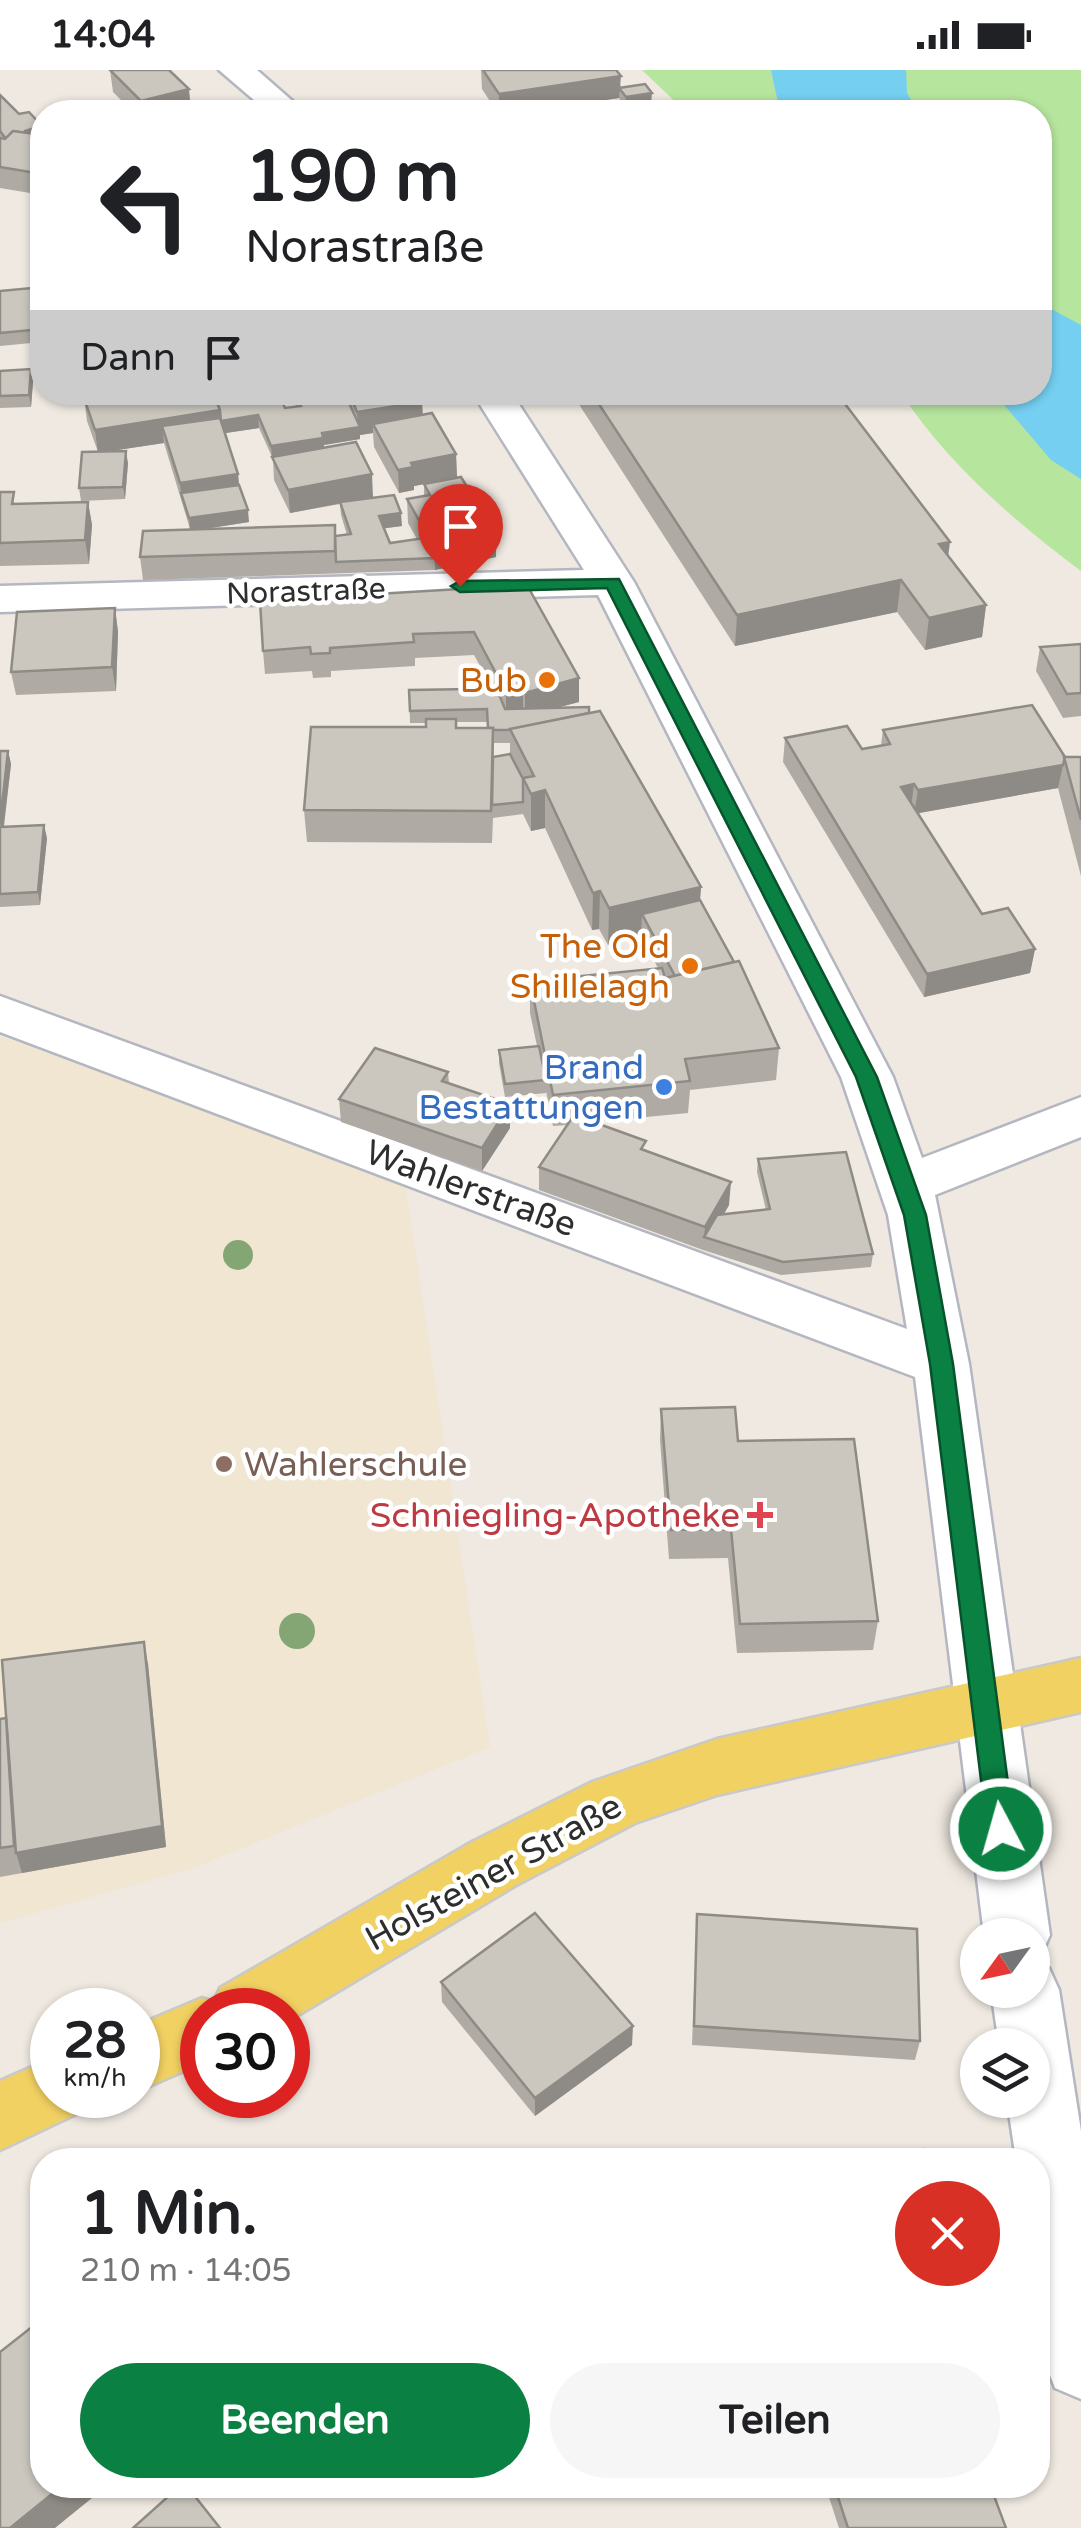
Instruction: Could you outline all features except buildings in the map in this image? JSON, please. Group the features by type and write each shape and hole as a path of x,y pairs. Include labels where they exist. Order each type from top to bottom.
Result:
{"main road":[{"path":"987,1707 1081,1686"},
{"name":"Holsteiner Straße","path":"282,1988 495,1863 615,1802 717,1767 987,1707"},
{"path":"0,2096 30,2093"},
{"path":"0,2116 30,2101"}],"street":[{"path":"236,70 273,100"},
{"path":"499,405 613,582 867,1077 915,1215 942,1364 1015,1918"},
{"name":"Norastraße","path":"0,599 613,582"},
{"name":"Wahlerstraße","path":"0,1013 942,1364"},
{"path":"905,1186 1081,1116"},
{"path":"1028,2008 1049,2148"},
{"path":"1050,2156 1081,2362"}],"shaded area":[{"name":"Wahlerschule","path":"0,1036 405,1182 490,1747 196,1867 0,1923"}],"green space":[{"path":"642,70 1081,70 1081,571 983,489 939,444 909,405 1052,405 1052,100 673,100"}],"water":[{"path":"771,70 906,70 911,100 777,100"},
{"path":"1052,309 1081,325 1081,479 1051,460 1004,405 1052,405"}],"place":[{"name":"Bub","path":"547,680"},
{"name":"The Old Shillelagh","path":"690,966"},
{"name":"Brand Bestattungen","path":"664,1087"},
{"name":"Wahlerschule","path":"224,1464"},
{"name":"Schniegling-Apotheke","path":"760,1515"}],"route":[{"path":"460,586 613,582 867,1077 915,1215 942,1364 1001,1829"}]}
